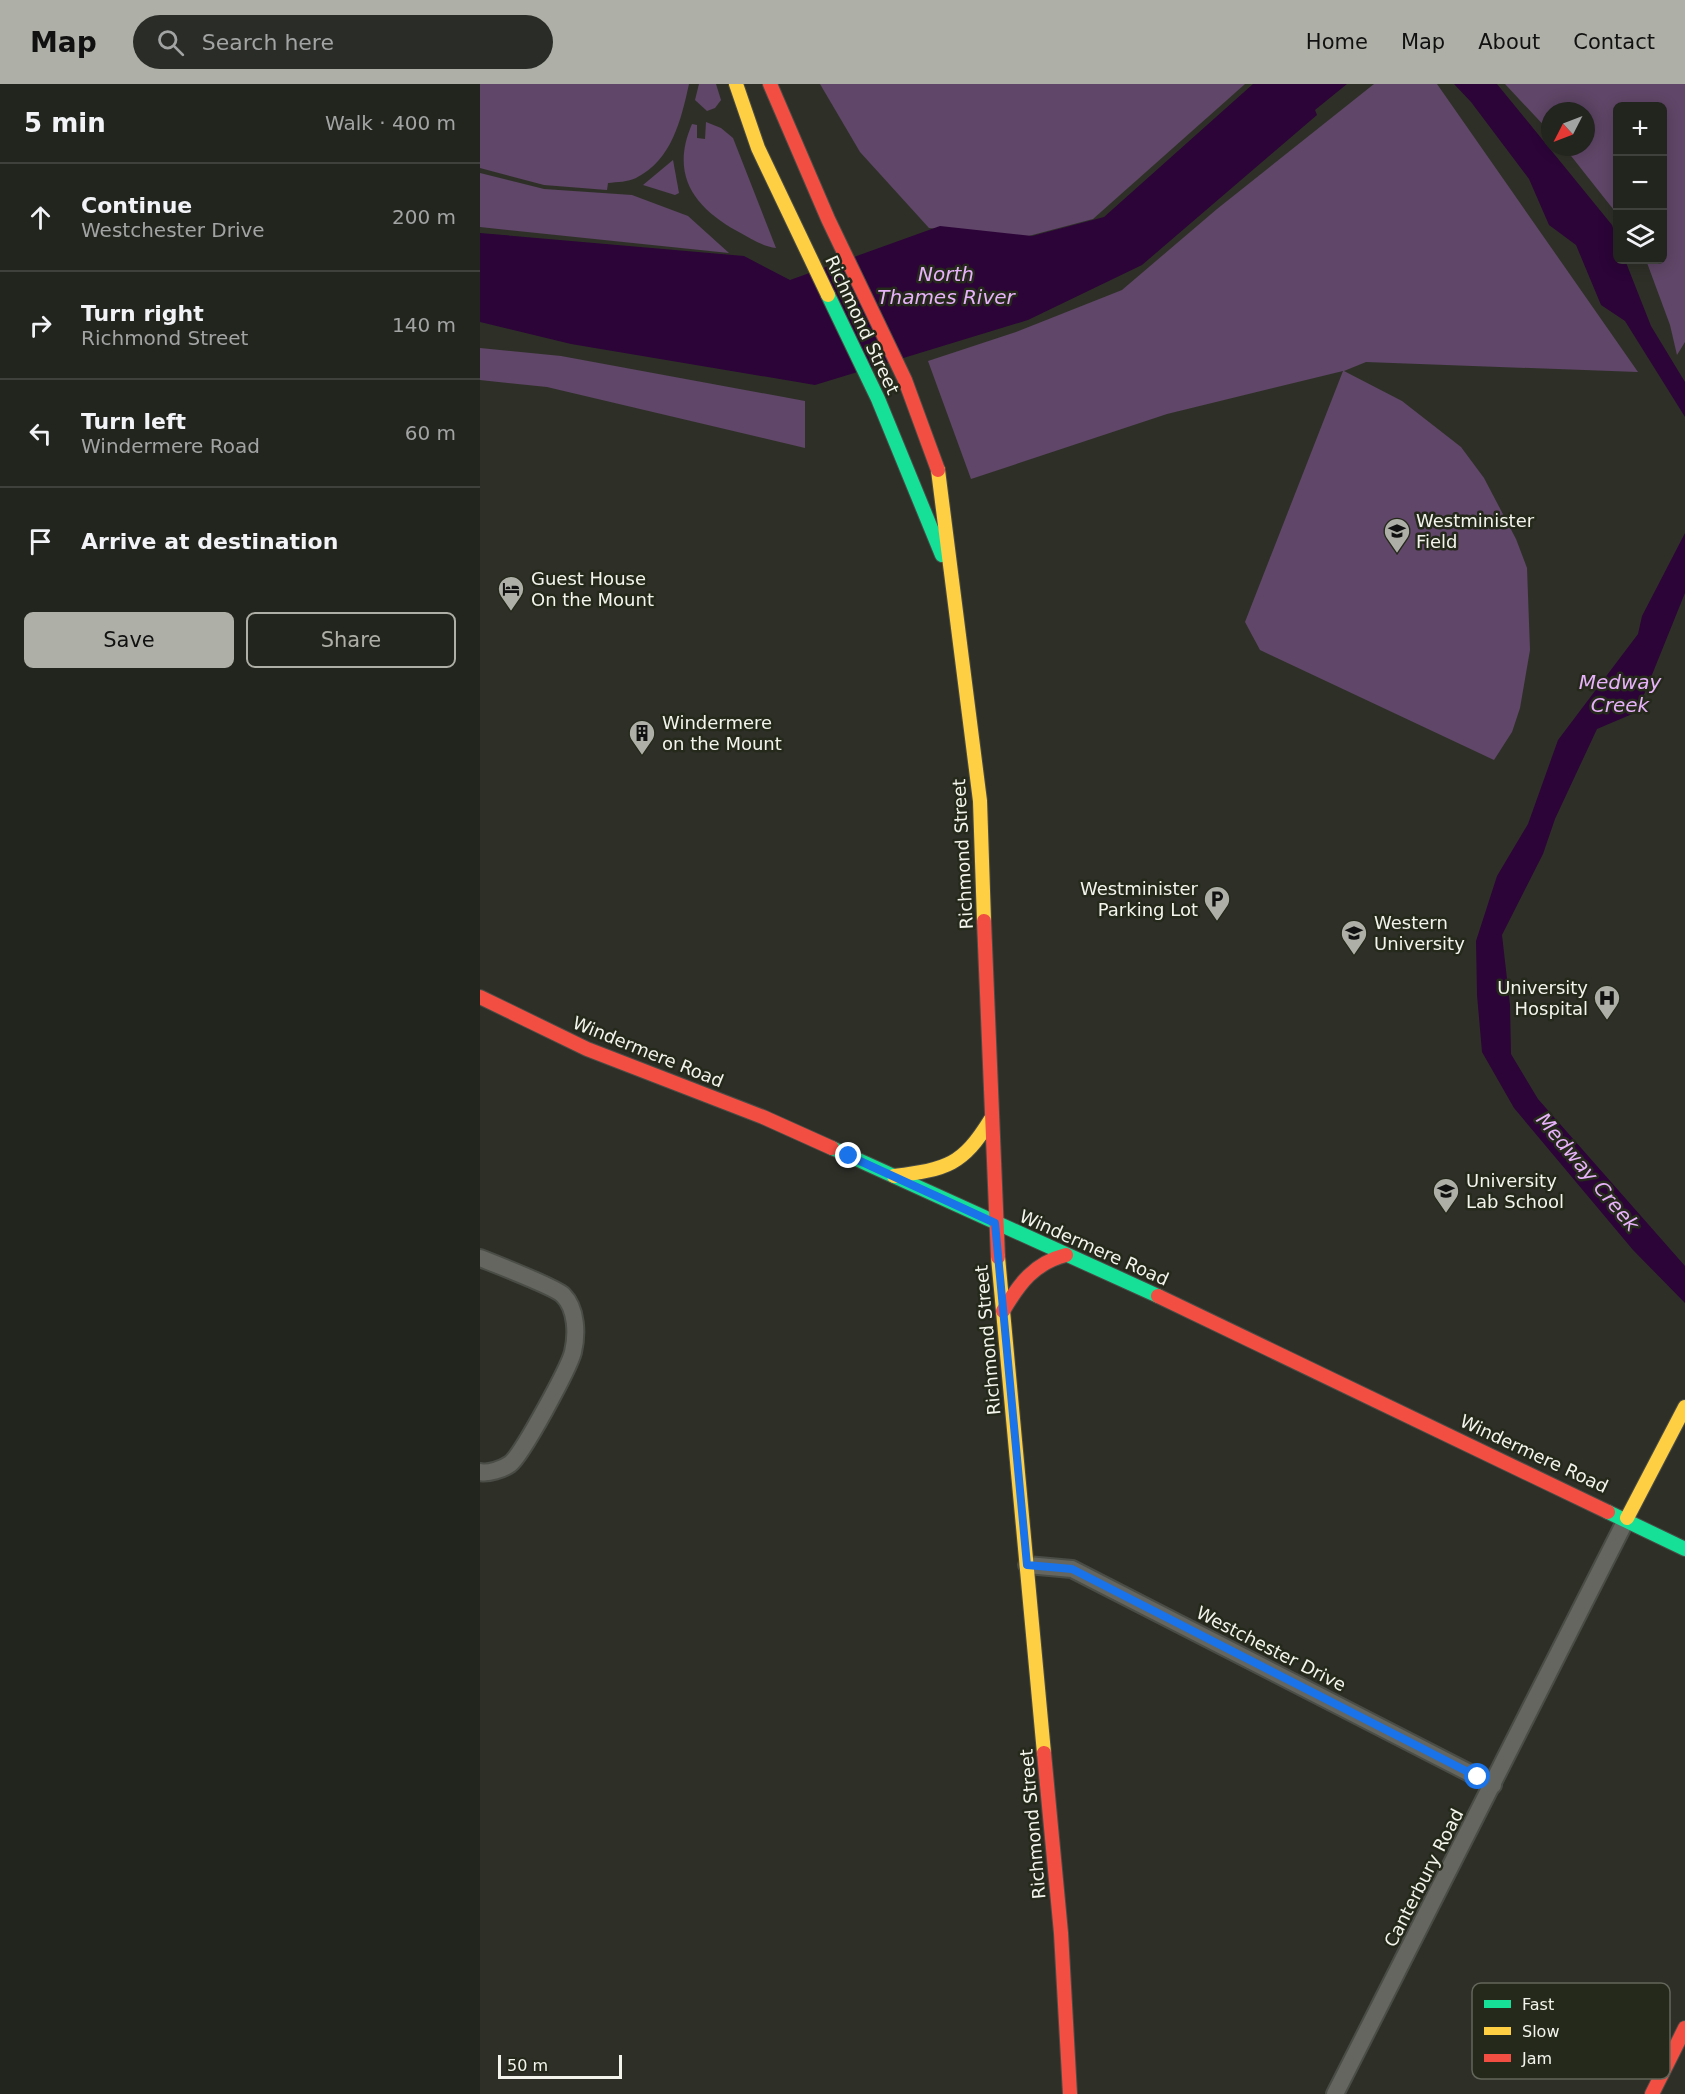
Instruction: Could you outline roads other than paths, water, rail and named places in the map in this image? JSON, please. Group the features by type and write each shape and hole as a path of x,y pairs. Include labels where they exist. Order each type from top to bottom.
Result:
{"main road":[{"name":"Richmond Street","path":"736,84 758,148 878,399 954,582"},
{"name":"Richmond Street","path":"770,84 828,219 905,380 941,477 980,801 995,1223 1061,1933 1070,2094"},
{"name":"Windermere Road","path":"480,997 587,1049 763,1117 1249,1337 1627,1518 1685,1549"},
{"path":"893,1176 932,1171 960,1161 978,1141 991,1119"},
{"path":"1003,1311 1017,1288 1038,1265 1045,1260 1066,1255"},
{"path":"1627,1518 1685,1407"},
{"path":"1670,2058 1685,2028"},
{"path":"1652,2094 1660,2079"}],"street":[{"path":"480,1258 563,1295 574,1317 574,1335 572,1354 525,1443 510,1464 486,1473 480,1472"},
{"name":"Canterbury Road","path":"1335,2094 1627,1518"},
{"name":"Westchester Drive","path":"1027,1565 1072,1569 1493,1785"}],"water":[{"name":"North Thames River","path":"1253,84 1347,84 1315,110 1317,115 1142,265 1028,320 815,385 571,344 480,322 480,233 744,256 790,280 940,226 1032,236 1104,217"},
{"path":"1454,84 1497,84 1541,138 1541,156 1556,156 1612,225 1613,264 1627,264 1651,326 1685,382 1685,417 1625,321 1601,305 1576,245 1549,225 1529,179 1471,102"},
{"name":"Medway Creek","path":"1685,533 1685,593 1637,712 1597,729 1555,819 1543,854 1502,935 1510,1005 1511,1054 1538,1099 1685,1266 1685,1303 1633,1250 1514,1108 1482,1052 1477,995 1476,941 1497,876 1528,824 1558,740 1638,634 1642,616"}],"place":[{"name":"Westminister Field","path":"1397,554"},
{"name":"Guest House On the Mount","path":"511,612"},
{"name":"Windermere on the Mount","path":"642,756"},
{"name":"Westminister Parking Lot","path":"1217,922"},
{"name":"Western University","path":"1354,956"},
{"name":"University Hospital","path":"1607,1021"},
{"name":"University Lab School","path":"1446,1214"}]}
